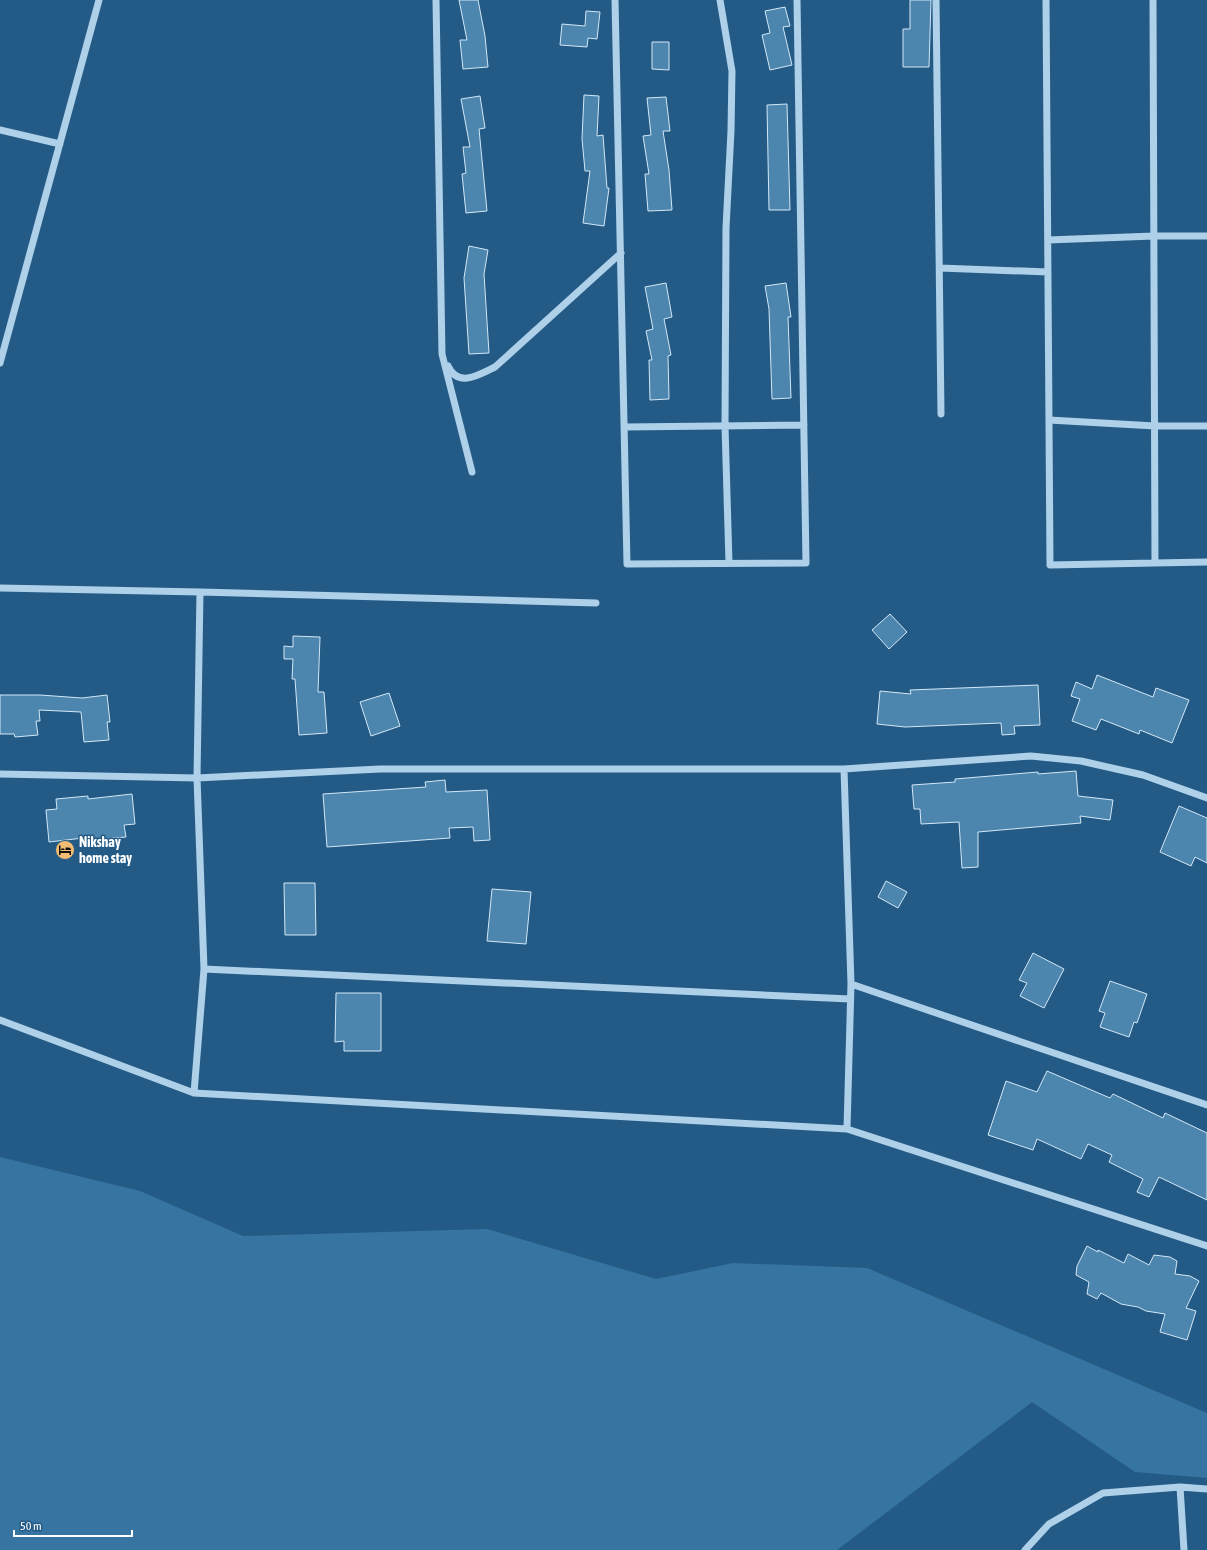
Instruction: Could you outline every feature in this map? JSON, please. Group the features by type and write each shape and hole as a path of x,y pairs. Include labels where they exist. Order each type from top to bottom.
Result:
{"street":[{"path":"0,363 99,0"},
{"path":"436,0 442,354 472,472"},
{"path":"616,0 627,564 806,563 797,0"},
{"path":"720,0 732,71 731,131 726,228 725,426 729,563"},
{"path":"936,0 942,414"},
{"path":"1046,0 1050,565 1207,562"},
{"path":"1153,0 1155,563"},
{"path":"0,130 60,144"},
{"path":"1048,240 1154,236 1207,236"},
{"path":"442,354 450,371 460,378 473,378 495,367 621,253"},
{"path":"940,268 1048,272"},
{"path":"1049,420 1155,426 1207,426"},
{"path":"624,427 804,425"},
{"path":"0,588 596,603"},
{"path":"194,1093 204,969 197,778 200,592"},
{"path":"0,774 197,778 380,769 844,769 1031,756 1081,761 1143,775 1207,798"},
{"path":"844,769 852,984 850,999 847,1129"},
{"path":"204,969 850,999"},
{"path":"852,984 1207,1105"},
{"path":"0,1020 194,1093 847,1129 1207,1246"},
{"path":"1180,1487 1184,1550"},
{"path":"1025,1550 1049,1524 1103,1493 1180,1487 1207,1489"}],"shaded area":[{"path":"0,1157 140,1191 243,1236 487,1229 656,1279 733,1263 867,1268 1207,1413 1207,1478 1135,1472 1032,1402 837,1550 0,1550"}],"building":[{"path":"459,0 478,0 485,36 488,67 463,69 460,40 467,40"},
{"path":"910,0 931,0 929,67 903,67 903,29 910,29"},
{"path":"785,7 790,26 783,27 792,65 770,70 762,35 770,33 765,11"},
{"path":"586,11 600,12 597,39 588,38 587,47 560,45 562,24 585,26"},
{"path":"652,42 669,42 669,70 652,69"},
{"path":"584,95 599,96 597,136 603,135 607,188 609,188 604,226 583,223 590,171 585,171 582,139"},
{"path":"480,96 485,128 479,129 487,211 466,213 462,174 466,173 463,147 470,147 461,99"},
{"path":"666,97 670,131 663,131 669,170 672,210 648,211 645,174 649,174 643,136 651,135 647,98"},
{"path":"787,104 790,210 769,210 767,105"},
{"path":"469,246 488,250 484,274 489,353 469,354 464,278"},
{"path":"666,283 672,317 664,319 671,355 668,356 669,399 650,400 649,360 652,360 646,331 653,329 645,287"},
{"path":"786,283 791,317 788,317 791,398 772,399 769,309 765,286"},
{"path":"890,614 907,632 889,649 872,630"},
{"path":"293,636 320,637 318,692 324,692 327,733 299,735 295,679 292,679 293,659 284,659 284,646 293,647"},
{"path":"1097,675 1153,697 1156,688 1189,700 1172,743 1140,730 1139,734 1101,719 1096,730 1072,721 1080,699 1071,696 1076,682 1092,689"},
{"path":"1038,685 1040,725 1014,726 1015,734 1002,735 1001,723 905,727 877,724 880,691 911,694 910,690"},
{"path":"389,693 400,726 371,736 360,702"},
{"path":"0,695 40,695 82,698 107,695 110,722 107,722 109,740 84,742 81,712 39,710 40,721 36,721 38,735 15,737 14,734 0,734"},
{"path":"1076,771 1078,796 1113,800 1110,820 1080,816 1081,823 978,832 978,867 962,868 959,822 921,824 920,809 914,809 912,785 955,782 955,779 1038,772 1038,774"},
{"path":"445,780 446,792 487,790 490,840 474,841 473,827 449,828 450,838 327,847 323,794 426,787 425,782"},
{"path":"132,794 135,824 124,825 126,837 92,840 92,837 49,842 46,810 57,809 56,799 88,796 88,799"},
{"path":"1179,806 1207,818 1207,863 1195,857 1191,866 1160,852"},
{"path":"886,881 907,892 898,908 878,897"},
{"path":"284,883 315,883 316,935 285,935"},
{"path":"492,889 531,892 526,944 487,941"},
{"path":"1033,953 1064,969 1044,1008 1020,996 1027,983 1019,980"},
{"path":"1110,981 1147,994 1137,1023 1134,1022 1129,1037 1100,1027 1105,1013 1099,1011"},
{"path":"336,993 381,993 381,1051 344,1051 344,1041 335,1042"},
{"path":"1047,1071 1110,1098 1113,1094 1163,1118 1165,1113 1207,1133 1207,1200 1159,1177 1149,1197 1137,1192 1143,1179 1109,1162 1112,1155 1088,1144 1081,1159 1037,1139 1033,1150 988,1135 1006,1081 1037,1092"},
{"path":"1087,1246 1124,1263 1128,1254 1149,1265 1154,1255 1170,1257 1177,1261 1175,1274 1190,1276 1199,1281 1186,1308 1196,1311 1187,1340 1160,1332 1165,1314 1146,1311 1138,1307 1121,1304 1101,1293 1097,1299 1087,1294 1089,1282 1076,1275 1077,1266"}],"place":[{"name":"Nikshay home stay","path":"65,850"}]}
